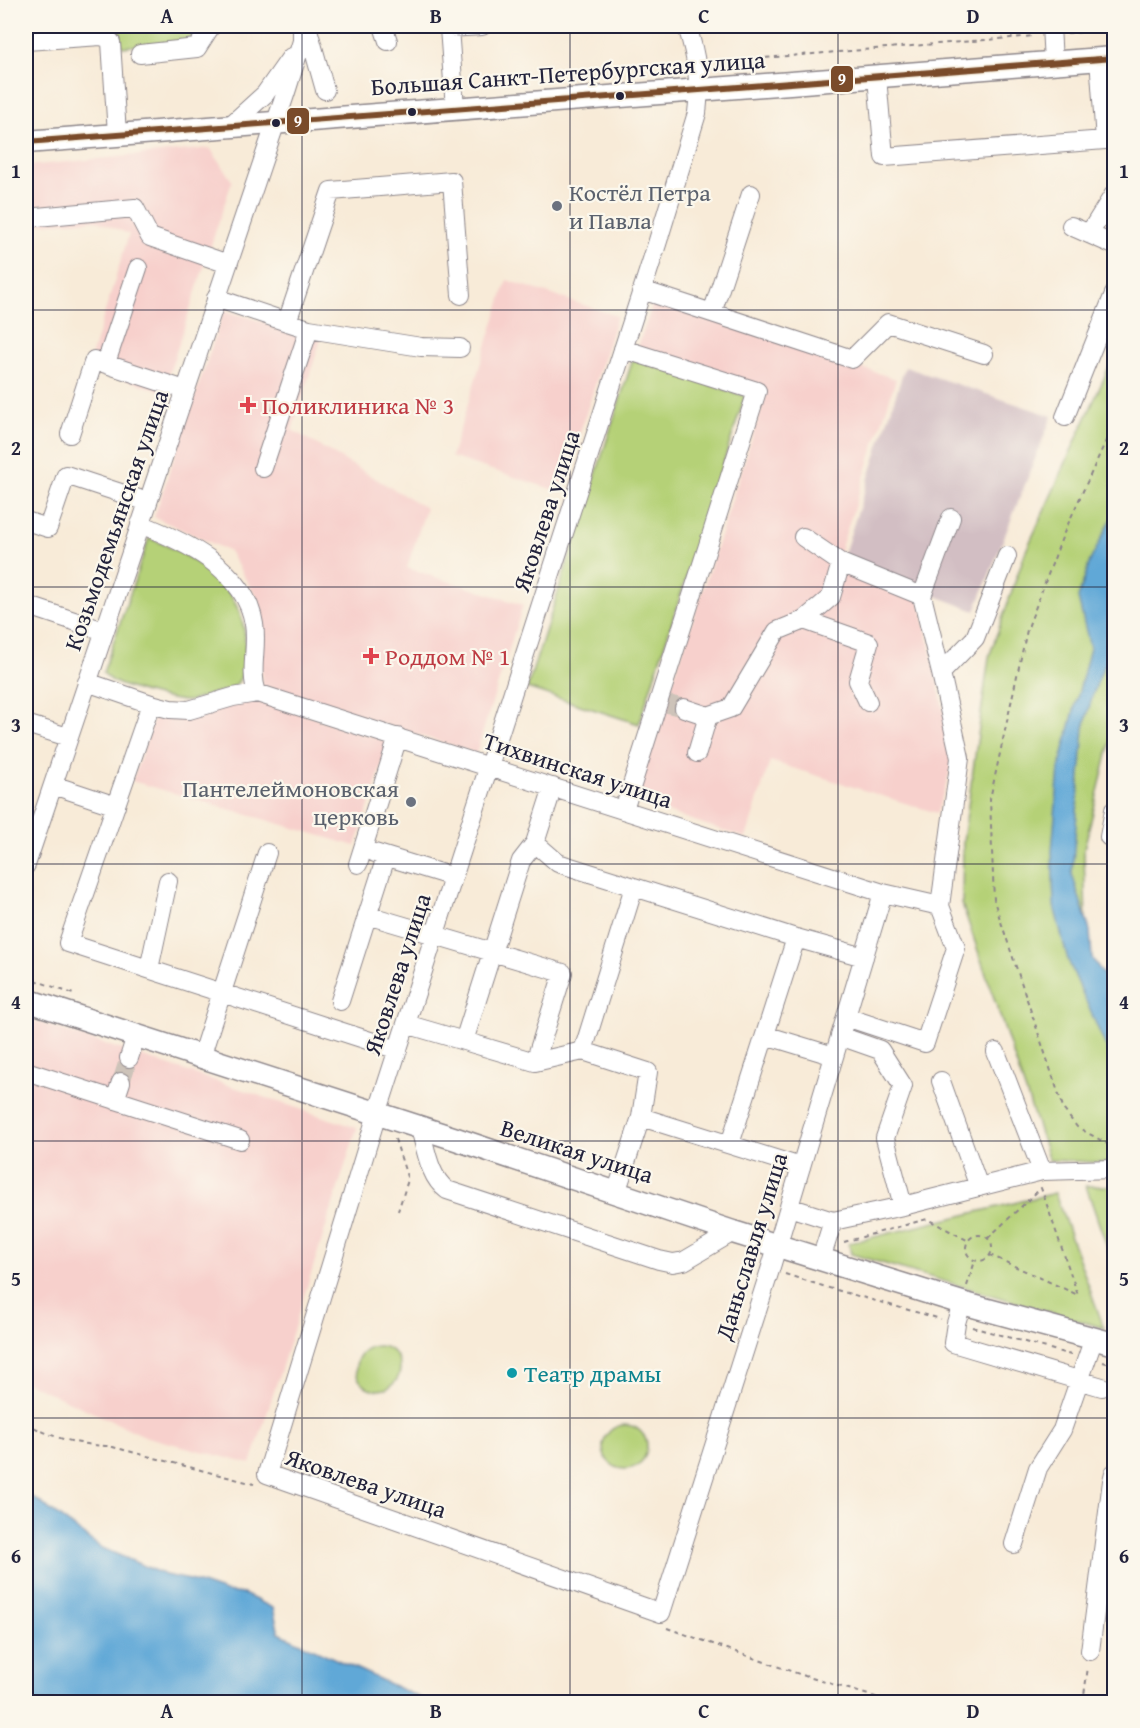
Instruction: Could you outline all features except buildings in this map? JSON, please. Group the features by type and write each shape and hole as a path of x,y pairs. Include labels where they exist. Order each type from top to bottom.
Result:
{"main road":[{"name":"Большая Санкт-Петербургская улица","path":"26,142 1107,59"},
{"name":"Великая улица","path":"26,1000 961,1306 1098,1347"}],"street":[{"path":"140,54 196,48 211,26"},
{"path":"455,108 448,28 482,26"},
{"name":"Яковлева улица","path":"661,1612 267,1474 377,1114 697,113 699,91 695,53 687,26"},
{"path":"1051,30 1053,62"},
{"path":"304,31 325,90"},
{"path":"231,125 265,94 284,69 304,31"},
{"name":"Козьмодемьянская улица","path":"26,865 276,122 304,31"},
{"path":"26,41 101,36 111,42 117,134"},
{"path":"877,77 884,157 1105,140 1107,59"},
{"path":"287,322 331,191 452,181 461,295"},
{"path":"712,313 751,194"},
{"path":"1089,234 1114,194"},
{"path":"26,218 135,208 150,237 228,264"},
{"path":"1071,226 1114,245"},
{"path":"106,363 138,268"},
{"path":"642,290 852,359 888,323 984,354"},
{"path":"1065,417 1114,294"},
{"path":"216,298 309,329 421,347 460,348"},
{"path":"263,468 309,329"},
{"path":"623,349 757,391 670,704 624,810"},
{"path":"70,434 94,360 185,390"},
{"path":"26,520 48,528 66,475 148,502"},
{"path":"846,1017 925,1043 956,948 939,906 960,758 922,596 951,518"},
{"path":"140,524 179,540 202,554 236,584 245,598 254,624 253,675 258,693"},
{"path":"803,537 841,563 922,596"},
{"path":"941,672 975,638 1007,556"},
{"path":"670,704 708,716 731,708 777,631 804,620 831,597 841,563"},
{"path":"26,605 104,631"},
{"path":"804,620 869,643 858,681 868,702"},
{"name":"Тихвинская улица","path":"87,682 170,709 189,710 233,697 258,693 884,893 939,906"},
{"path":"151,704 68,943 398,1050"},
{"path":"697,753 708,716"},
{"path":"26,724 68,737"},
{"path":"398,737 360,857 386,857 453,877"},
{"path":"52,785 116,806"},
{"path":"464,1041 521,861 535,843 553,787"},
{"path":"1109,837 1114,810"},
{"path":"535,843 558,863 796,938 864,957"},
{"path":"201,1057 267,853"},
{"path":"340,1001 386,857"},
{"path":"149,969 168,881"},
{"path":"583,1051 634,887"},
{"name":"Даньславля улица","path":"661,1612 770,1270 884,893"},
{"path":"367,915 563,973 535,1062"},
{"path":"730,1144 796,938"},
{"path":"406,1024 535,1062 583,1051 648,1072 640,1117 616,1193"},
{"path":"765,1035 834,1056"},
{"path":"129,1058 136,1036"},
{"path":"840,1036 880,1050 903,1086 885,1138 903,1206"},
{"path":"996,1052 1042,1171"},
{"path":"26,1071 240,1140"},
{"path":"941,1081 979,1186"},
{"path":"115,1100 121,1082"},
{"path":"640,1117 801,1167"},
{"path":"410,1125 442,1187 459,1194 673,1263 684,1261 733,1232"},
{"path":"789,1207 833,1221 1042,1171 1114,1168"},
{"path":"821,1259 833,1221"},
{"path":"961,1306 953,1343 1102,1387"},
{"path":"1014,1544 1038,1468 1062,1430 1080,1381 1098,1347"},
{"path":"1090,1651 1114,1473"}],"path":[{"path":"738,60 1051,30 1114,30"},
{"path":"1114,423 1063,535 1027,630 990,799 994,901 1064,1110 1077,1127 1113,1148 1114,1151"},
{"path":"399,1211 408,1180 394,1140 410,1125"},
{"path":"988,1238 1041,1188 1078,1295 990,1255"},
{"path":"841,1249 845,1241 927,1219 967,1240"},
{"path":"976,1234 988,1238 992,1246 990,1255 983,1260 970,1258 966,1251 967,1240 976,1234"},
{"path":"961,1306 975,1260"},
{"path":"770,1270 829,1288 961,1306 1098,1347 1114,1365"},
{"path":"1083,1702 1090,1651"}],"shaded area":[{"path":"210,148 232,181 163,392 88,367 129,234 95,220 26,225 26,166"},
{"path":"507,280 617,316 561,492 451,457"},
{"path":"654,300 896,379 835,566 919,598 954,758 937,813 770,761 746,838 634,801 767,392 637,349"},
{"path":"224,310 321,339 292,430 426,508 407,568 523,605 476,753 262,686 259,602 229,551 154,517"},
{"path":"905,367 1052,416 975,611 842,560"},
{"path":"258,700 389,742 356,846 132,781 157,710"},
{"path":"26,1018 357,1128 251,1464 147,1437 26,1382"}],"green space":[{"path":"118,26 200,26 189,41 122,47"},
{"path":"1114,356 1114,726 1084,849 1087,965 1114,1043 1114,1163 1049,1160 962,904 963,841 989,657 1025,553"},
{"path":"633,359 745,396 639,724 527,688"},
{"path":"149,538 201,565 228,592 237,608 243,626 245,660 240,678 231,688 194,700 182,701 119,684 103,673"},
{"path":"1086,1186 1114,1186 1114,1267"},
{"path":"1055,1193 1104,1328 851,1254 849,1243"},
{"path":"378,1346 393,1353 400,1368 393,1383 378,1390 363,1383 356,1368 363,1353"},
{"path":"625,1425 640,1432 647,1447 640,1462 625,1469 610,1462 603,1447 610,1432"}],"water":[{"path":"1114,513 1114,652 1103,667 1084,728 1072,874 1090,931 1092,958 1114,990 1114,1065 1068,960 1054,906 1052,851 1059,769 1090,648 1078,598 1090,561"},
{"path":"26,1494 100,1547 165,1575 190,1580 225,1592 244,1594 273,1608 279,1633 429,1702 26,1702"}],"tunnel":[{"path":"668,704 684,708"},
{"path":"121,1082 129,1058"}],"transit line":[{"name":"9","path":"26,142 1114,58"}],"place":[{"name":"Костёл Петра и Павла","path":"557,206"},
{"name":"Поликлиника № 3","path":"248,405"},
{"name":"Роддом № 1","path":"371,656"},
{"name":"Пантелеймоновская церковь","path":"411,802"},
{"name":"Театр драмы","path":"512,1373"}]}
